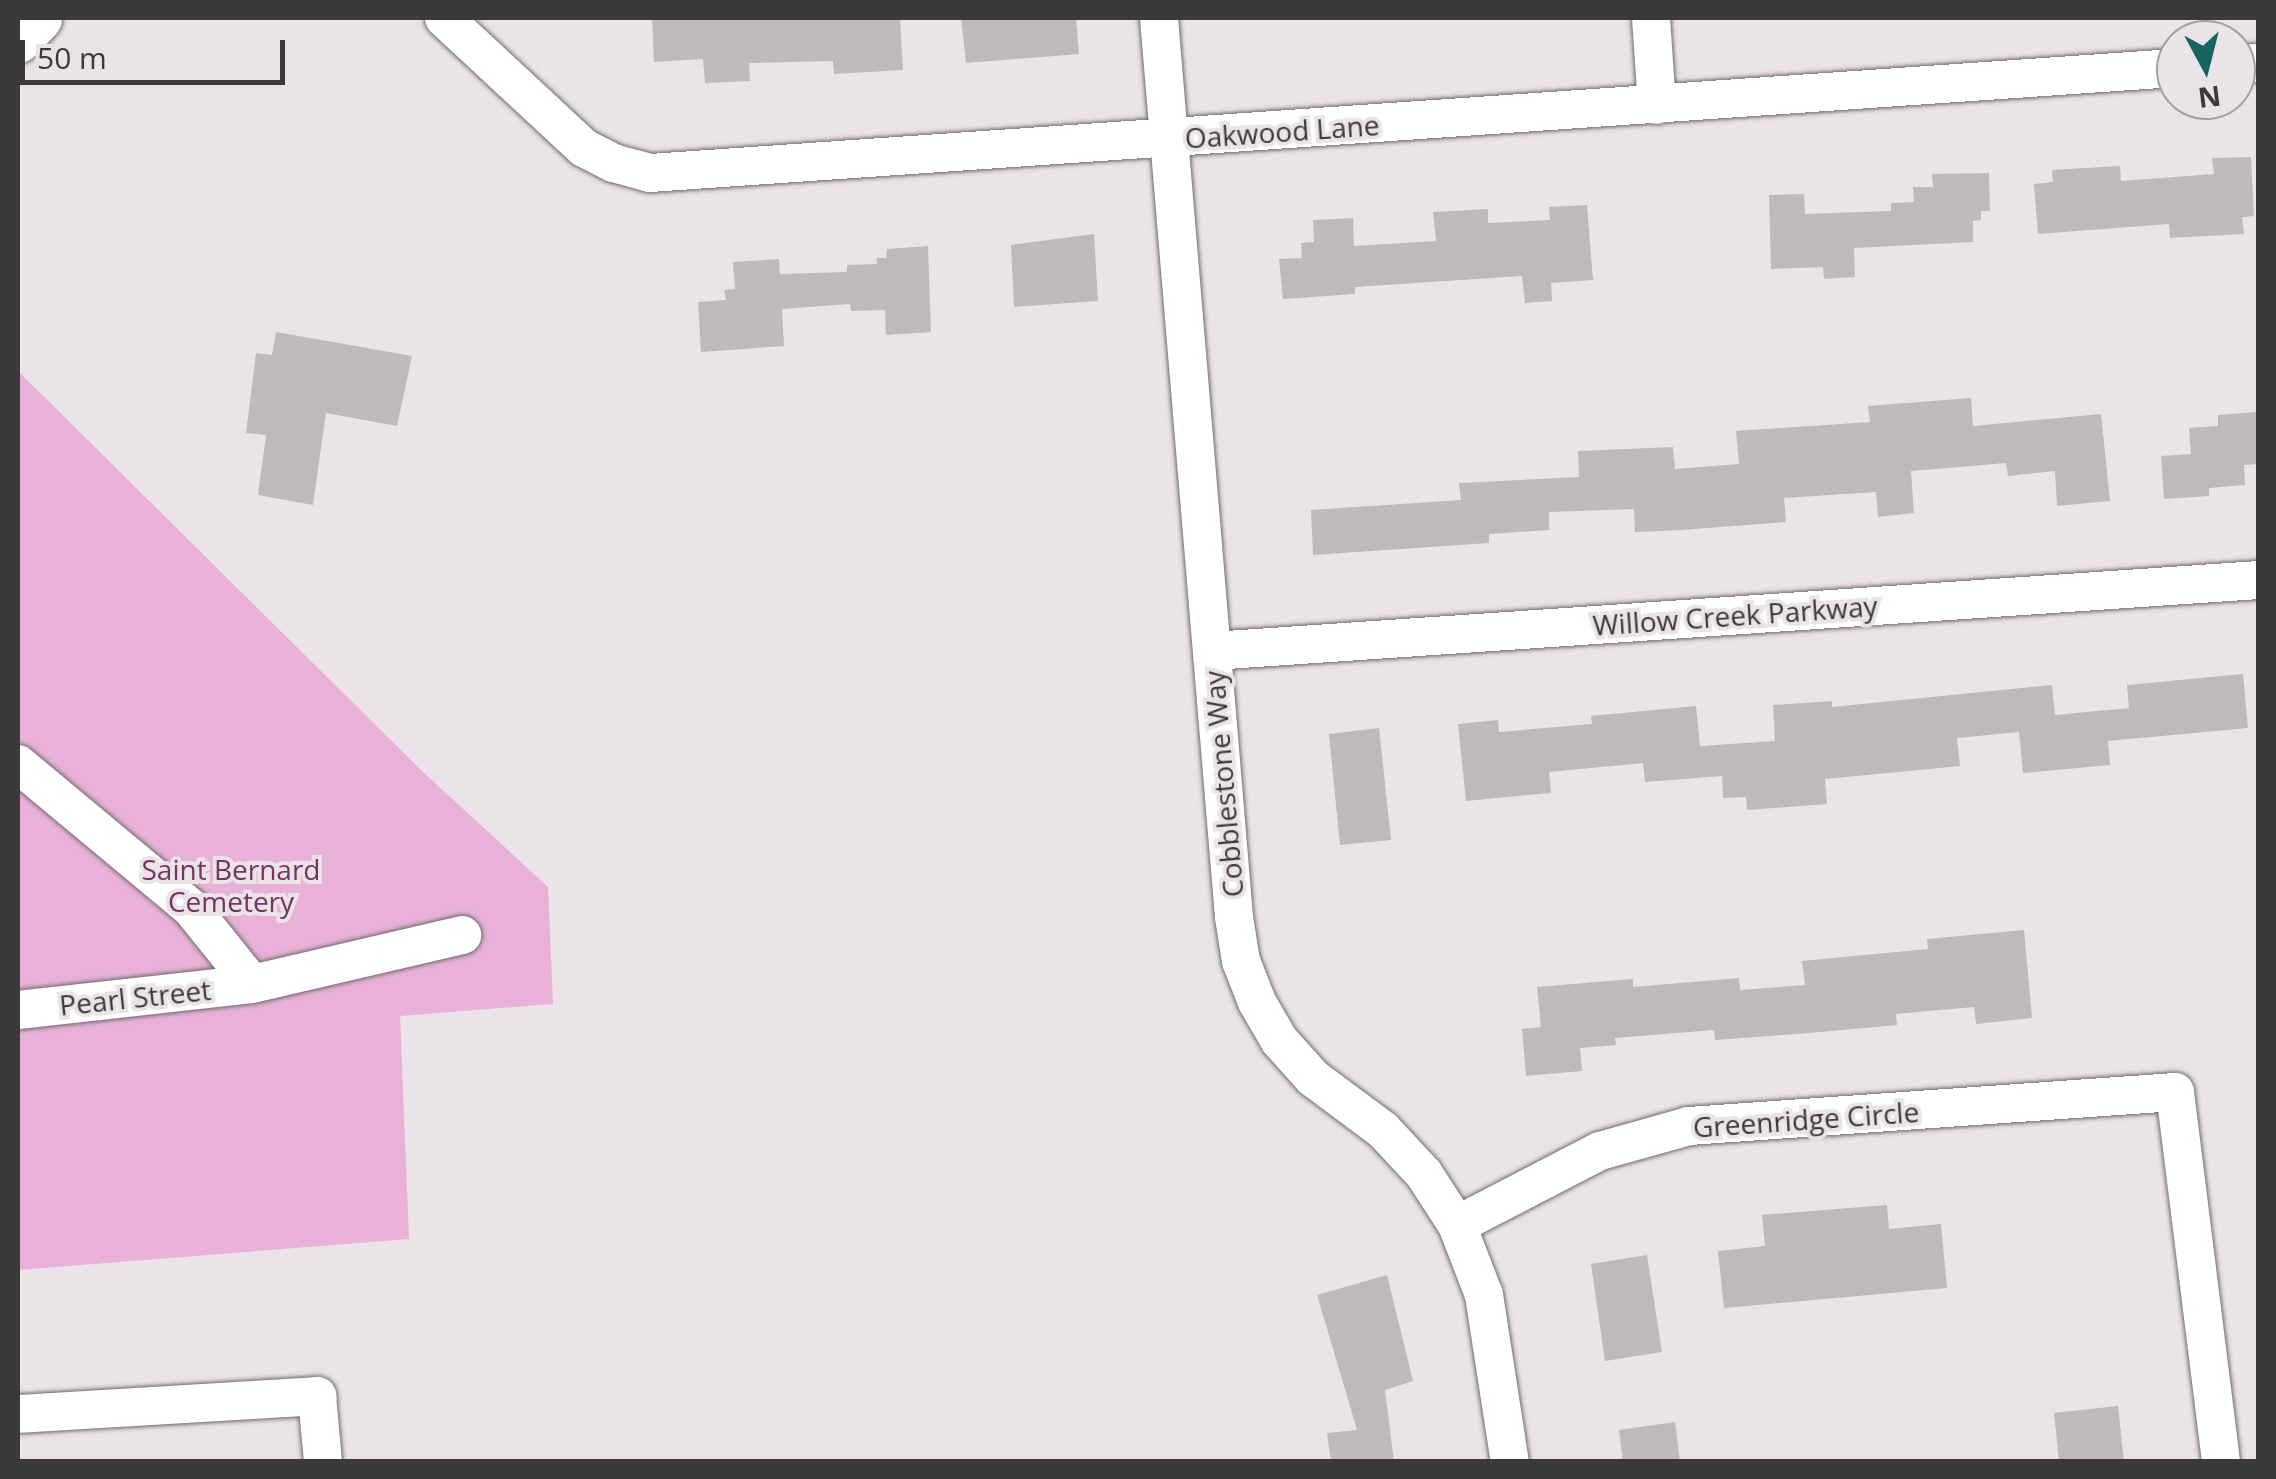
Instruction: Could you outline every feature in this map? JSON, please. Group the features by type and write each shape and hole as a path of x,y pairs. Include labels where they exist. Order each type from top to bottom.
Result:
{"main road":[{"path":"18,39 38,18"}],"street":[{"name":"Oakwood Lane","path":"444,18 584,148 613,163 650,173 2156,69"},
{"name":"Cobblestone Way","path":"1159,18 1234,917 1241,961 1256,1002 1279,1040 1313,1078 1383,1130 1424,1174 1457,1225 1484,1295 1510,1462"},
{"path":"1651,18 1657,104"},
{"name":"Willow Creek Parkway","path":"1212,651 2258,580"},
{"name":"Pearl Street","path":"18,764 191,908 252,984"},
{"name":"Pearl Street","path":"18,1010 252,984 462,934"},
{"name":"Greenridge Circle","path":"1457,1225 1600,1151 1690,1126 2175,1092 2222,1462"},
{"path":"18,1414 317,1396 323,1462"}],"green space":[{"name":"Saint Bernard Cemetery","path":"18,371 424,773 548,887 553,1004 400,1016 409,1239 18,1270"}],"building":[{"path":"652,18 900,18 903,70 834,74 833,61 749,63 750,81 705,83 703,59 654,62"},
{"path":"961,18 1076,18 1079,54 966,63"},
{"path":"2251,157 2254,216 2242,217 2244,234 2170,238 2169,224 2038,234 2034,184 2053,182 2052,170 2120,166 2121,181 2214,174 2212,158"},
{"path":"1989,173 1990,211 1981,211 1981,220 1973,221 1973,242 1854,248 1855,277 1824,279 1823,267 1771,269 1769,195 1804,194 1805,214 1891,211 1891,203 1914,202 1913,187 1933,187 1932,174"},
{"path":"1587,205 1593,280 1551,283 1552,301 1525,303 1522,276 1355,287 1355,294 1283,299 1279,259 1302,258 1301,243 1314,242 1313,220 1353,218 1354,246 1436,241 1433,212 1488,209 1488,223 1550,220 1549,207"},
{"path":"1094,234 1098,301 1014,307 1011,245"},
{"path":"928,246 931,332 886,335 885,310 851,311 850,304 782,309 784,346 701,352 698,302 726,300 724,290 735,289 733,262 779,259 780,274 847,272 847,265 877,264 876,258 886,258 887,249"},
{"path":"276,332 412,356 397,426 326,413 313,505 258,495 266,435 246,433 256,353 272,355"},
{"path":"1971,398 1973,426 2101,414 2110,501 2057,506 2055,471 2008,476 2006,463 1911,471 1914,513 1878,517 1876,492 1784,498 1786,522 1681,530 1635,532 1634,509 1549,512 1549,530 1489,534 1489,543 1313,555 1311,510 1461,500 1459,483 1579,477 1578,451 1673,447 1675,469 1739,464 1736,431 1870,422 1868,406"},
{"path":"2258,412 2258,464 2244,465 2245,485 2209,488 2209,496 2164,499 2161,456 2191,454 2189,428 2218,426 2218,415"},
{"path":"2243,674 2248,728 2108,741 2110,765 2023,773 2019,732 1957,738 1960,766 1825,779 1827,804 1747,810 1746,797 1723,798 1722,776 1645,782 1643,763 1549,772 1551,793 1466,801 1458,724 1498,720 1499,732 1592,724 1591,716 1696,706 1700,746 1775,741 1773,705 1832,701 1832,707 2052,685 2055,715 2129,708 2127,685"},
{"path":"1379,728 1391,840 1340,845 1329,734"},
{"path":"2024,930 2032,1018 1976,1024 1974,1007 1896,1014 1897,1025 1809,1033 1715,1040 1714,1030 1615,1038 1616,1045 1580,1048 1582,1071 1526,1076 1522,1029 1541,1027 1537,987 1633,979 1633,987 1739,978 1740,990 1805,985 1802,961 1928,949 1927,939"},
{"path":"1887,1205 1889,1229 1941,1224 1947,1288 1724,1308 1718,1251 1765,1246 1762,1215"},
{"path":"1647,1255 1662,1352 1605,1361 1591,1264"},
{"path":"1387,1275 1413,1381 1385,1390 1394,1462 1331,1462 1327,1433 1357,1430 1317,1295"},
{"path":"2118,1406 2124,1462 2059,1462 2054,1413"},
{"path":"1675,1422 1680,1462 1623,1462 1619,1430"}]}
